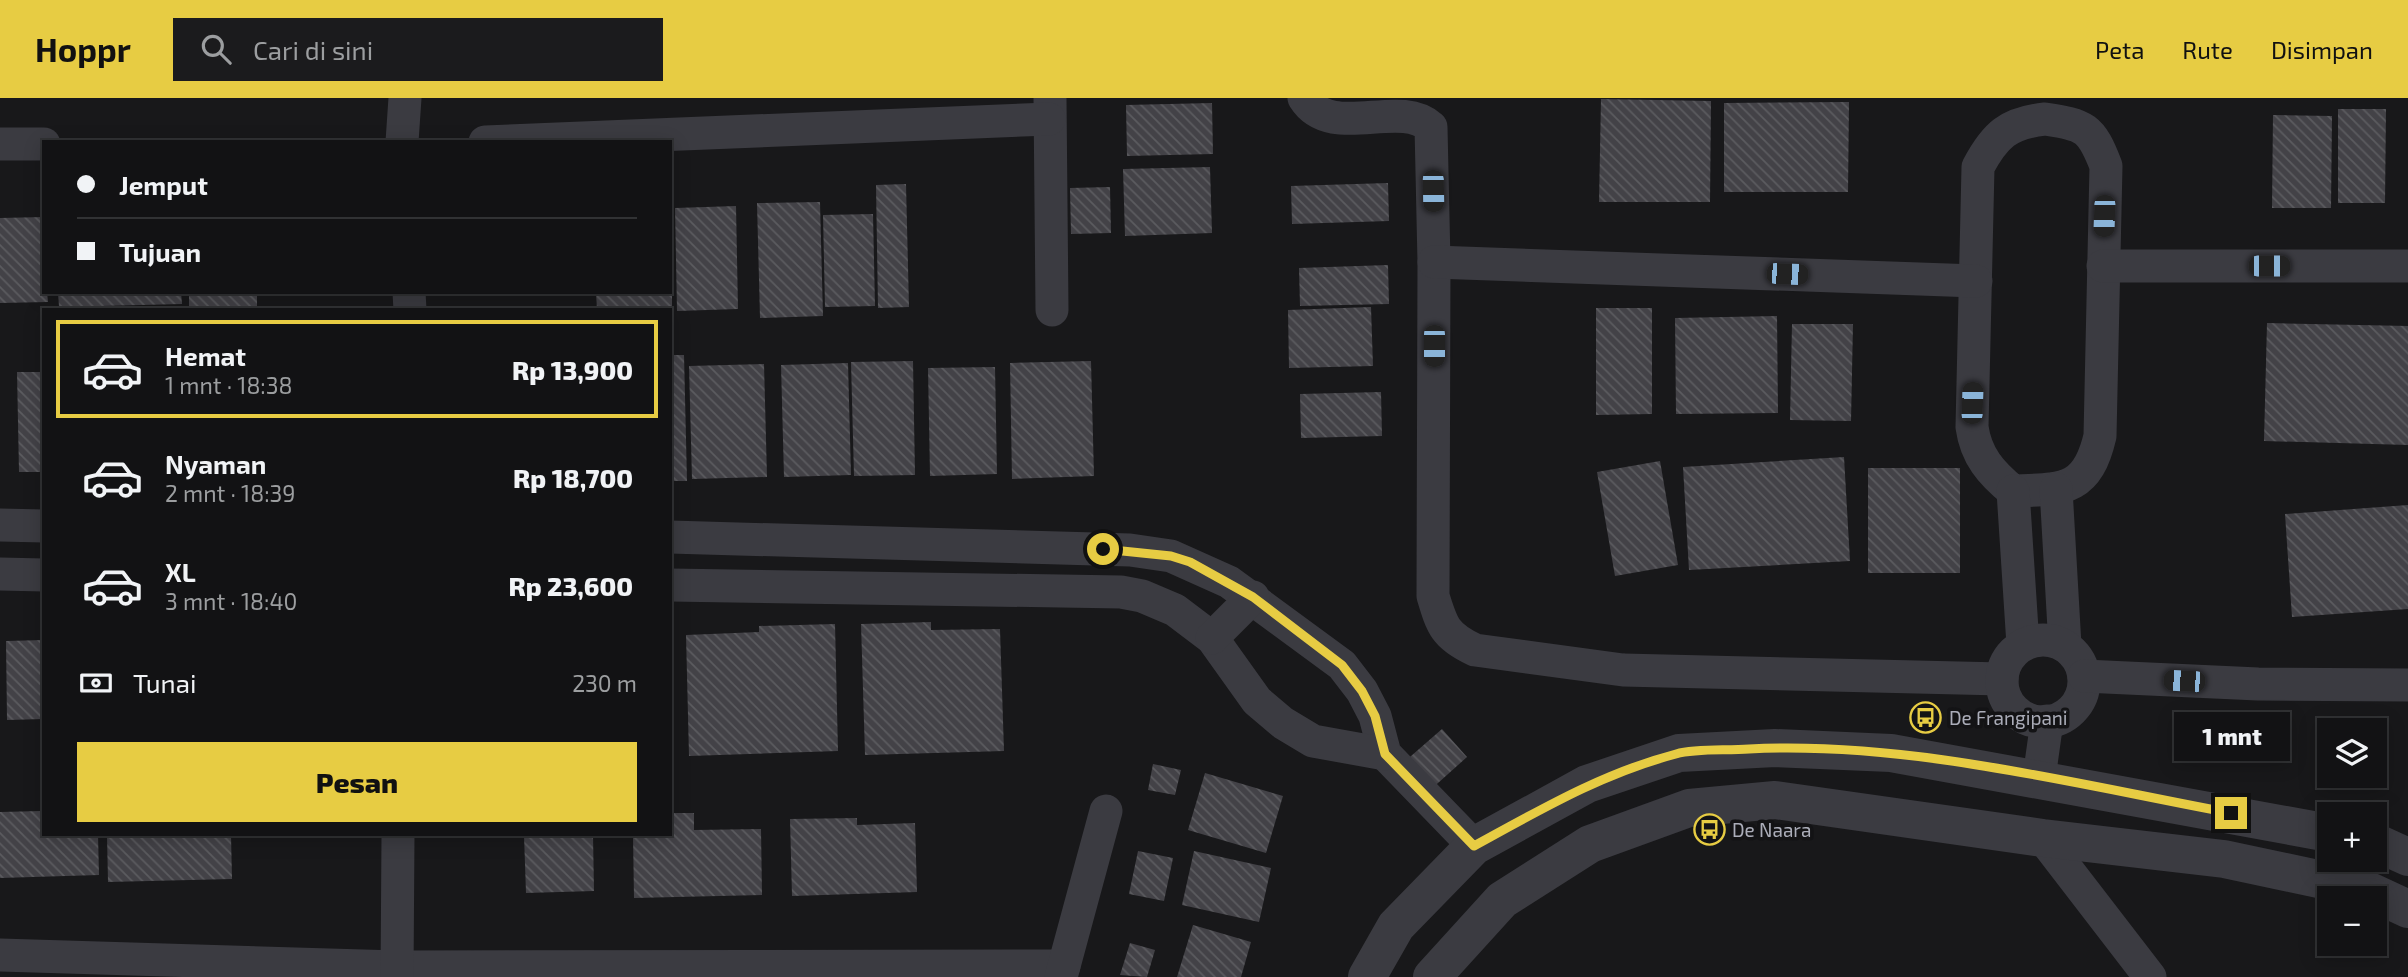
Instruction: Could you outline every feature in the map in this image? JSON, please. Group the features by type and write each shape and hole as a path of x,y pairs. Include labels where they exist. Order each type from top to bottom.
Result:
{"street":[{"path":"402,140 405,98"},
{"path":"1304,98 1315,110 1332,114 1407,107 1423,115 1431,127 1434,262 1433,596 1442,626 1457,642 1475,650 1623,670 2002,679"},
{"path":"519,140 1050,109 1052,310"},
{"path":"2045,109 2091,132 2106,166 2099,436 2088,471 2073,485 2056,489 2013,491 1994,475 1975,445 1972,427 1978,167 1998,136 2045,109"},
{"path":"0,144 42,144"},
{"path":"1434,262 1976,281"},
{"path":"2103,266 2408,266"},
{"path":"2056,489 2066,646"},
{"path":"2013,491 2023,645"},
{"path":"0,525 42,526"},
{"path":"672,537 1130,550 1171,556 1190,562 1253,597 1342,665 1362,691 1375,716 1385,754 1474,846"},
{"path":"0,574 42,575"},
{"path":"672,585 1121,592 1142,596 1175,610 1212,638 1257,701 1283,723 1313,741 1348,750 1385,754"},
{"path":"1212,638 1253,597"},
{"path":"2037,640 2052,640 2066,646 2078,659 2084,676 2083,692 2075,706 2062,717 2046,721 2029,720 2014,711 2004,696 2002,679 2008,659 2023,645 2037,640"},
{"path":"2084,676 2258,684 2408,685"},
{"path":"2039,778 2046,721"},
{"path":"1367,977 1396,926 1474,846 1587,784 1679,753 1775,748 1891,753 2317,831"},
{"path":"1432,977 1502,900 1590,844 1689,808 1775,800 2043,838 2224,859 2365,889 2408,909"},
{"path":"0,955 397,972 1062,972 1106,811"},
{"path":"397,972 398,836"},
{"path":"2043,838 2150,977"},
{"path":"2387,847 2408,857"}],"building":[{"path":"1601,99 1711,101 1710,202 1599,202"},
{"path":"1849,102 1848,192 1724,192 1724,103"},
{"path":"1212,103 1213,154 1127,156 1126,105"},
{"path":"2338,109 2386,109 2385,203 2338,203"},
{"path":"2273,115 2332,116 2331,208 2272,208"},
{"path":"1210,167 1212,233 1125,236 1123,169"},
{"path":"1388,183 1389,221 1292,224 1291,186"},
{"path":"906,184 909,307 878,308 876,185"},
{"path":"1110,187 1111,233 1071,234 1070,188"},
{"path":"820,202 823,316 760,318 757,203"},
{"path":"736,206 738,309 677,311 675,208"},
{"path":"873,214 875,306 825,307 823,215"},
{"path":"42,217 42,294 47,294 48,302 0,303 0,218"},
{"path":"1388,265 1389,304 1300,306 1299,268"},
{"path":"58,294 181,294 182,304 59,307"},
{"path":"189,294 257,294 257,308 189,308"},
{"path":"596,294 672,294 672,308 597,308"},
{"path":"1371,307 1373,366 1289,368 1288,310"},
{"path":"1596,308 1652,308 1652,414 1596,415"},
{"path":"1777,316 1778,413 1676,414 1675,318"},
{"path":"2267,323 2408,326 2408,445 2264,441"},
{"path":"1792,324 1853,324 1851,421 1790,420"},
{"path":"672,355 684,355 687,481 672,481"},
{"path":"913,361 915,475 854,476 851,362"},
{"path":"1091,361 1094,476 1012,479 1010,363"},
{"path":"848,363 851,475 784,477 781,365"},
{"path":"764,364 767,477 692,479 689,366"},
{"path":"995,367 997,474 930,476 928,368"},
{"path":"17,372 42,372 42,472 19,472"},
{"path":"1381,392 1382,436 1301,438 1300,394"},
{"path":"1844,457 1850,561 1689,570 1683,467"},
{"path":"1660,461 1678,565 1615,576 1597,472"},
{"path":"1868,468 1960,468 1960,573 1868,573"},
{"path":"2408,505 2408,609 2292,617 2285,514"},
{"path":"931,622 931,630 1000,629 1004,751 865,755 861,624"},
{"path":"835,624 838,751 689,756 686,635 759,632 759,626"},
{"path":"42,640 42,719 7,720 6,641"},
{"path":"1442,729 1467,757 1428,792 1403,763"},
{"path":"1153,764 1181,770 1175,795 1148,790"},
{"path":"1205,773 1283,796 1266,853 1188,830"},
{"path":"42,803 42,836 98,836 99,875 0,878 0,812 41,811"},
{"path":"672,813 694,813 694,830 761,829 762,895 634,898 633,836 672,836"},
{"path":"857,818 857,825 915,823 917,892 792,896 790,819"},
{"path":"107,836 231,836 232,879 108,882"},
{"path":"524,836 593,836 594,891 526,893"},
{"path":"1138,851 1173,858 1164,901 1129,894"},
{"path":"1194,851 1271,868 1259,922 1182,905"},
{"path":"1193,925 1251,942 1241,977 1177,977"},
{"path":"1130,943 1155,950 1147,977 1120,975"}],"place":[{"name":"De Frangipani","path":"1926,718"},
{"name":"De Naara","path":"1709,830"}],"route":[{"path":"1103,549 1171,556 1190,562 1253,597 1342,665 1362,691 1375,716 1385,754 1474,846 1587,784 1629,768 1679,753 1775,748 1891,753 2231,813"}]}
